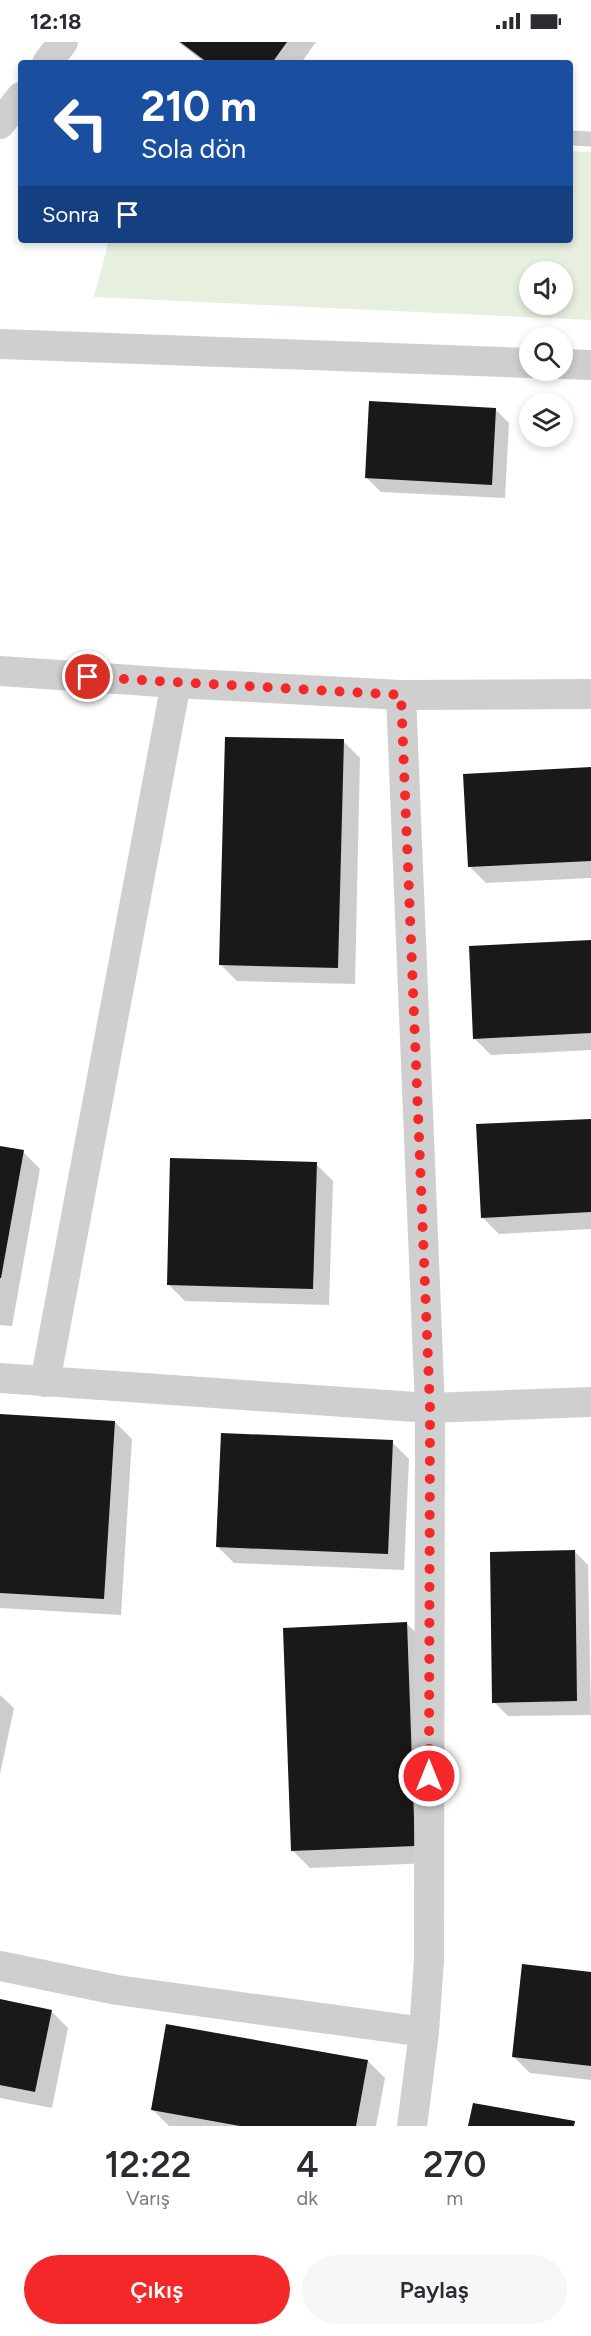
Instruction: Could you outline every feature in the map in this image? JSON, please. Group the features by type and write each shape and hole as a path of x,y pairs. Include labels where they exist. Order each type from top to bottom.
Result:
{"street":[{"path":"49,60 63,42"},
{"path":"0,124 18,101"},
{"path":"0,344 519,363"},
{"path":"573,364 591,365"},
{"path":"0,671 401,695 591,694"},
{"path":"45,1382 176,683"},
{"path":"401,695 430,1408 429,1960 424,2032 412,2126"},
{"path":"0,1378 430,1408 591,1402"},
{"path":"0,1966 117,1990 424,2032"}],"lane":[{"path":"573,138 591,139"}],"green space":[{"path":"573,151 591,152 591,320 94,297 108,243 573,243"}],"building":[{"path":"180,42 287,42 274,60 204,60"},
{"path":"369,401 496,408 492,485 365,478"},
{"path":"225,737 344,739 338,968 219,965"},
{"path":"591,767 591,861 468,867 463,774"},
{"path":"591,940 591,1033 473,1039 469,946"},
{"path":"591,1119 591,1212 481,1218 476,1124"},
{"path":"0,1146 24,1150 1,1278 0,1278"},
{"path":"170,1158 317,1162 313,1289 167,1285"},
{"path":"0,1414 115,1421 104,1599 0,1593"},
{"path":"221,1433 393,1440 388,1554 216,1547"},
{"path":"575,1550 577,1701 492,1703 490,1552"},
{"path":"407,1622 415,1846 291,1851 283,1628"},
{"path":"522,1964 591,1972 591,2066 512,2057"},
{"path":"0,1999 52,2010 35,2092 0,2085"},
{"path":"166,2024 368,2060 356,2126 240,2126 151,2110"},
{"path":"473,2103 575,2121 574,2126 468,2126"}],"route":[{"path":"88,677 401,695 430,1408 429,1776"}]}
